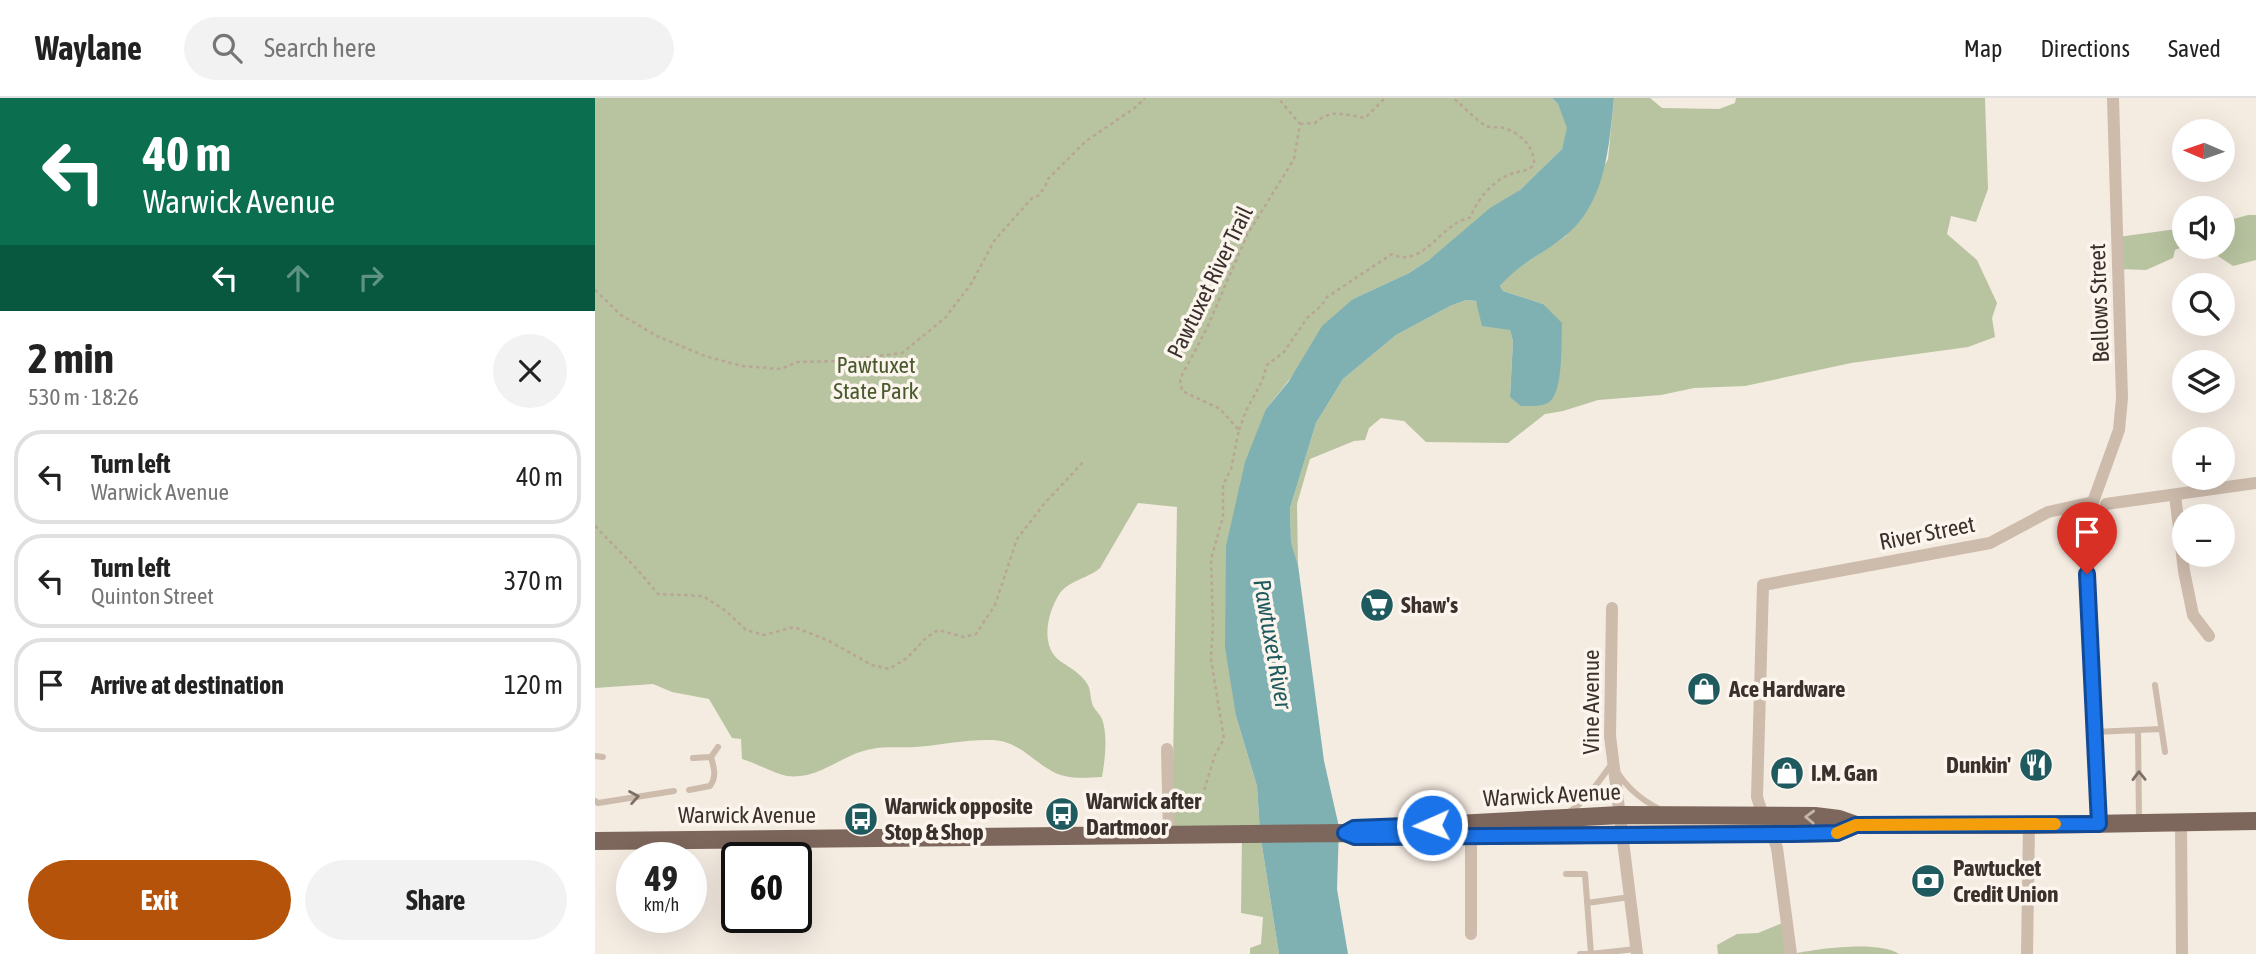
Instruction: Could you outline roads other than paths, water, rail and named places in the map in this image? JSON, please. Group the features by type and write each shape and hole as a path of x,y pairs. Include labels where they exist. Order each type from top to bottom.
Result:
{"main road":[{"name":"Warwick Avenue","path":"1342,833 1354,828 1670,814 1815,816 1839,819 1856,825 2256,821"},
{"name":"Warwick Avenue","path":"595,841 1245,833 1342,833 1355,837 1624,836 1837,833 1856,825"}],"street":[{"name":"Bellows Street","path":"2099,824 2087,596 2087,529 2099,503 2119,430 2122,398 2113,98"},
{"name":"River Street","path":"1763,816 1758,797 1763,584 1990,543 2048,512 2256,482"},
{"path":"2175,495 2184,570 2193,615 2209,636"},
{"name":"Vine Avenue","path":"1612,608 1610,736 1636,951"},
{"path":"1167,749 1169,834"},
{"path":"2181,821 2182,954"},
{"path":"2027,954 2029,825"},
{"path":"1772,833 1777,848 1791,954"},
{"path":"1471,836 1471,934"}],"lane":[{"path":"2155,685 2165,752"},
{"path":"2094,732 2161,729"},
{"path":"2138,730 2139,822"},
{"path":"711,757 718,747"},
{"path":"693,758 711,757"},
{"path":"689,790 710,786 714,780 715,771 711,757"},
{"path":"1557,819 1579,805 1612,763 1623,782 1644,801 1670,814"},
{"path":"595,801 598,803 674,791"},
{"path":"1566,874 1585,874 1591,954"},
{"path":"1587,902 1630,897"},
{"path":"1580,954 1636,951"}],"water":[{"name":"Pawtuxet River","path":"1552,98 1614,98 1603,173 1589,208 1578,224 1564,237 1523,265 1500,286 1503,291 1543,304 1562,323 1559,378 1553,398 1542,405 1521,406 1510,397 1513,341 1510,330 1482,326 1476,301 1466,300 1396,335 1343,379 1316,423 1290,508 1291,543 1298,565 1324,761 1339,827 1337,889 1348,954 1279,954 1260,833 1257,786 1236,716 1225,647 1226,546 1245,462 1266,409 1289,381 1322,326 1353,299 1409,273 1429,260 1490,208 1520,190 1562,149 1567,128 1558,104"}],"place":[{"name":"Shaw's","path":"1377,605"},
{"name":"Ace Hardware","path":"1704,689"},
{"name":"Dunkin'","path":"2036,765"},
{"name":"I.M. Gan","path":"1787,773"},
{"name":"Warwick after Dartmoor","path":"1062,814"},
{"name":"Warwick opposite Stop & Shop","path":"861,819"},
{"name":"Pawtucket Credit Union","path":"1928,881"}],"park label":[{"name":"Pawtuxet State Park","path":"876,378"}]}
